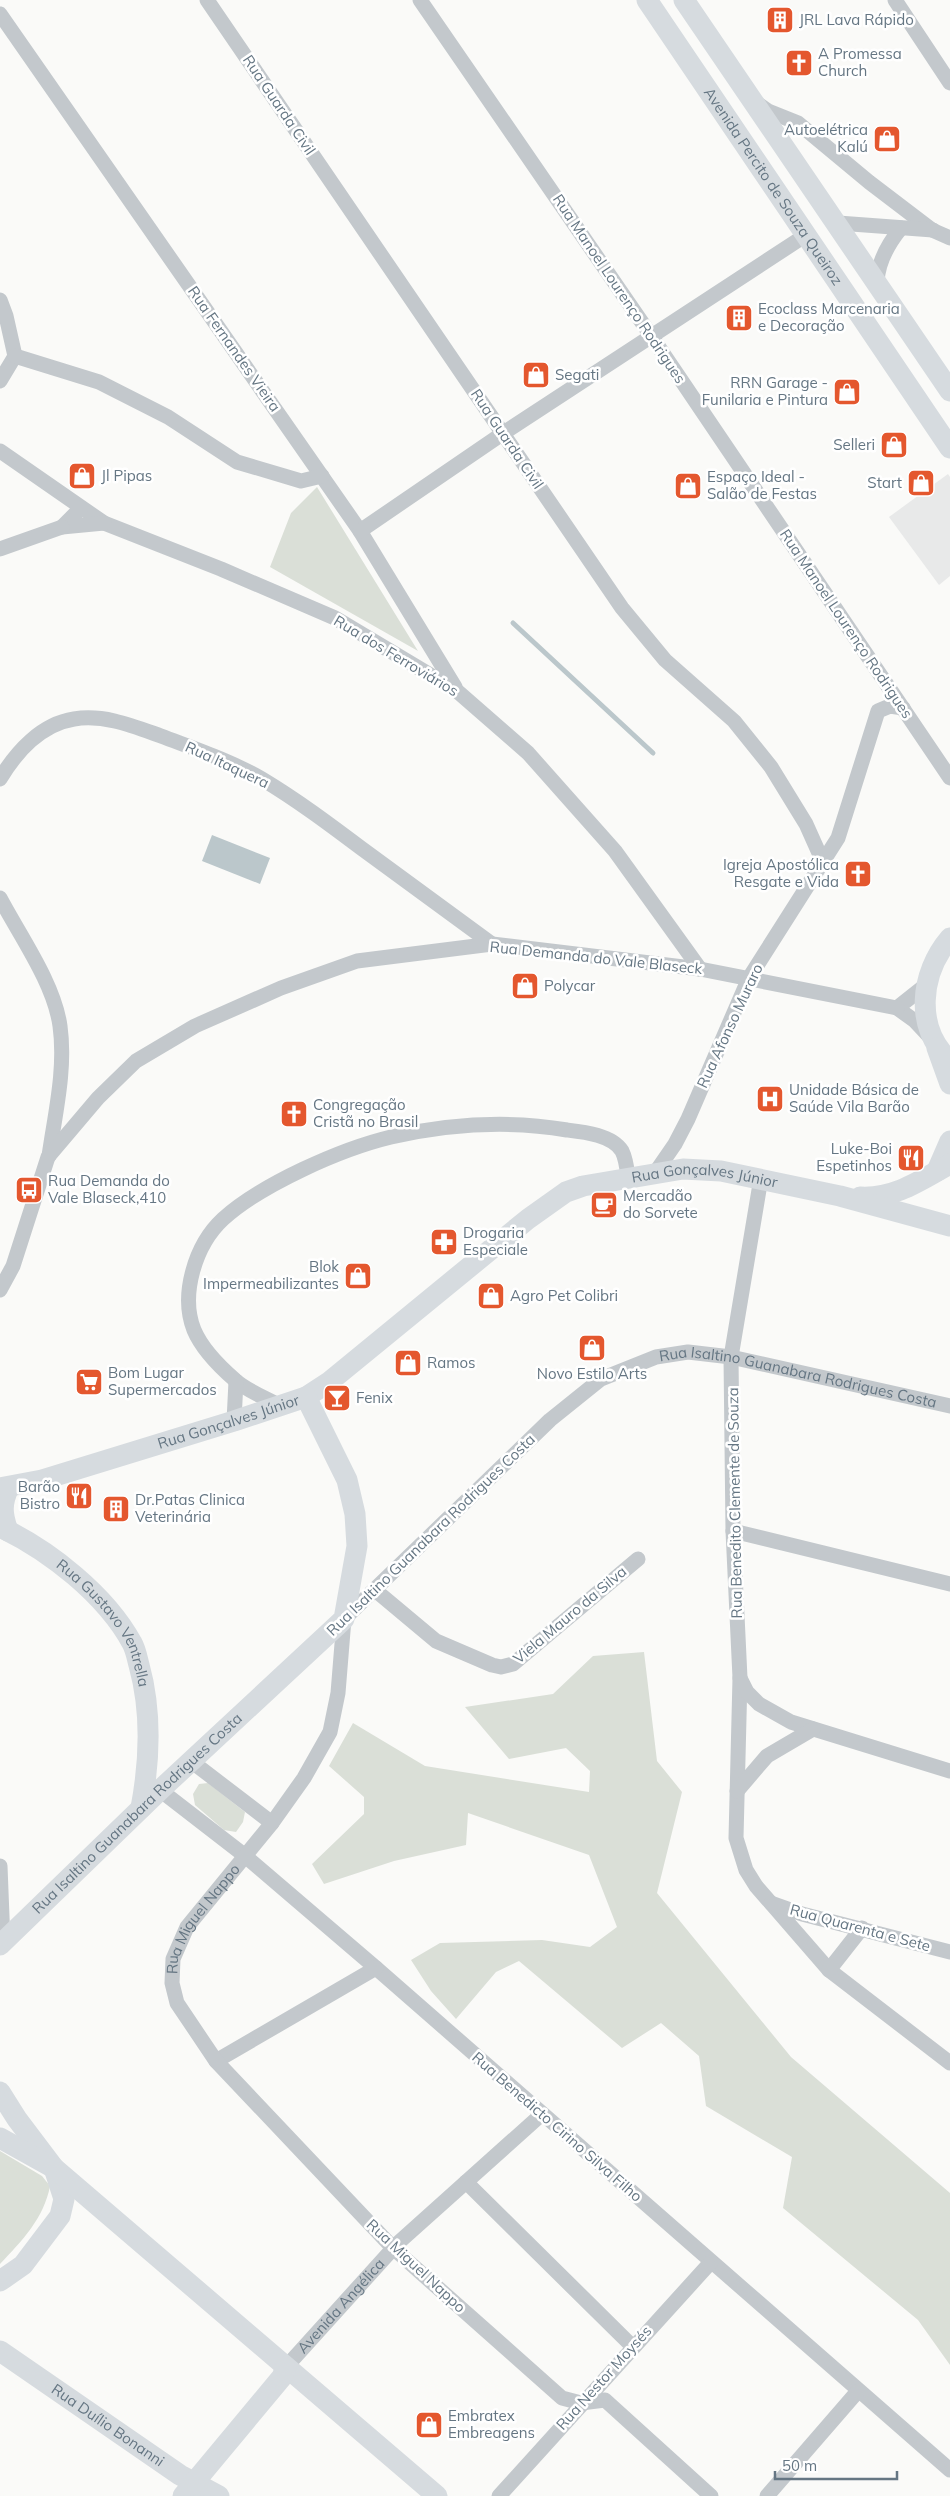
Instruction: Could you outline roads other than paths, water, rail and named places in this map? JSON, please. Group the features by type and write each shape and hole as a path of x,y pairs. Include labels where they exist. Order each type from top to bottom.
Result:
{"street":[{"name":"Rua Guarda Civil","path":"207,0 622,608 665,660 734,721 771,767 806,824 823,862"},
{"name":"Rua Manoel Lourenço Rodrigues","path":"420,0 652,337 950,778"},
{"name":"Avenida Percito de Souza Queiroz","path":"647,0 950,448"},
{"name":"Avenida Percito de Souza Queiroz","path":"684,0 950,391"},
{"path":"895,0 950,82"},
{"name":"Rua Fernandes Vieira","path":"0,14 360,530 457,691"},
{"path":"752,100 768,111 798,123 869,182 932,230 950,238"},
{"path":"838,224 932,230 950,229"},
{"path":"877,282 880,263 902,228"},
{"path":"360,530 502,434 806,235"},
{"path":"0,300 6,316 15,356 0,381"},
{"path":"15,356 99,382 168,417 237,462 301,481 322,476"},
{"name":"Rua dos Ferroviários","path":"0,451 104,523 221,569 336,618 457,691 528,753 615,851 700,969"},
{"path":"62,527 81,508"},
{"path":"0,549 62,527 104,523"},
{"name":"Rua Afonso Muraro","path":"655,1173 675,1144 688,1119 724,1031 749,978 838,838 878,711 890,706 903,708"},
{"name":"Rua Itaquera","path":"0,779 16,755 37,735 55,724 73,719 91,718 113,720 136,727 223,760 262,779 324,821 492,944"},
{"path":"0,898 49,988 60,1025 62,1044 57,1102 48,1157"},
{"path":"950,938 934,959 926,985 926,1015 950,1084"},
{"name":"Rua Demanda do Vale Blaseck","path":"0,1290 13,1266 48,1157 98,1098 136,1060 195,1026 281,988 357,962 492,944 700,969 897,1008 915,1021 936,1043"},
{"path":"897,1008 926,985"},
{"path":"936,1043 950,1062"},
{"path":"57,1102 61,1121 70,1130"},
{"path":"280,1406 236,1382 207,1350 195,1332 190,1317 190,1282 200,1253 215,1228 223,1219 259,1192 344,1151 390,1137 441,1127 494,1124 546,1126 603,1138 615,1144 622,1152 628,1177"},
{"path":"840,1196 867,1198 887,1195 905,1189 943,1168 950,1140"},
{"name":"Rua Gonçalves Júnior","path":"4,1488 42,1480 306,1397 329,1382 528,1219 566,1192 583,1186 683,1169 722,1171 840,1196 950,1226"},
{"name":"Rua Benedito Clemente de Souza","path":"761,1178 731,1358 733,1532 740,1678 736,1838 746,1870 770,1903 829,1970 950,2063"},
{"name":"Rua Isaltino Guanabara Rodrigues Costa","path":"1,1945 141,1808 375,1590 550,1420 602,1379 656,1357 688,1352 731,1358 950,1406"},
{"path":"234,1421 236,1382"},
{"name":"Rua Miguel Nappo","path":"306,1397 347,1480 355,1514 357,1546 344,1619 338,1693 330,1732 304,1778 272,1823 187,1927 173,1959 172,1983 177,2003 216,2061 393,2248 562,2398 581,2403"},
{"name":"Rua Gustavo Ventrella","path":"4,1488 4,1529 51,1556 105,1606 133,1644 148,1710 149,1747 141,1808"},
{"path":"733,1532 950,1584"},
{"name":"Viela Mauro da Silva","path":"375,1590 436,1640 501,1668 513,1664 638,1559"},
{"path":"740,1678 747,1692 759,1704 791,1722 950,1772"},
{"path":"737,1791 767,1756 813,1730"},
{"path":"149,1747 164,1768 167,1784"},
{"path":"191,1761 272,1823"},
{"name":"Rua Benedicto Cirino Silva Filho","path":"167,1784 244,1855 950,2470"},
{"path":"0,1866 1,1945"},
{"name":"Rua Quarenta e Sete","path":"770,1903 802,1914 950,1952"},
{"path":"829,1970 862,1928"},
{"path":"216,2061 376,1968"},
{"path":"0,2092 17,2119 54,2168 64,2199 60,2216 22,2266 0,2281"},
{"name":"Avenida Angélica","path":"189,2489 282,2377 286,2367 393,2248 542,2114"},
{"path":"0,2138 54,2168 437,2496"},
{"path":"466,2182 633,2347"},
{"name":"Rua Nestor Moysés","path":"499,2496 581,2403 711,2262"},
{"name":"Rua Duílio Bonanni","path":"0,2351 180,2475 189,2489 220,2496"},
{"path":"767,2496 858,2391"},
{"path":"581,2403 605,2400 711,2496"}],"waterway":[{"path":"513,623 653,753"}],"place":[{"name":"JRL Lava Rápido","path":"780,20"},
{"name":"A Promessa Church","path":"799,63"},
{"name":"Autoelétrica Kalú","path":"887,139"},
{"name":"Ecoclass Marcenaria e Decoração","path":"739,318"},
{"name":"Segati","path":"536,375"},
{"name":"RRN Garage - Funilaria e Pintura","path":"847,392"},
{"name":"Selleri","path":"894,445"},
{"name":"Jl Pipas","path":"82,476"},
{"name":"Start","path":"921,483"},
{"name":"Espaço Ideal - Salão de Festas","path":"688,486"},
{"name":"Igreja Apostólica Resgate e Vida","path":"858,874"},
{"name":"Polycar","path":"525,986"},
{"name":"Unidade Básica de Saúde Vila Barão","path":"770,1099"},
{"name":"Congregação Cristã no Brasil","path":"294,1114"},
{"name":"Luke-Boi Espetinhos","path":"911,1158"},
{"name":"Rua Demanda do Vale Blaseck,410","path":"29,1190"},
{"name":"Mercadão do Sorvete","path":"604,1205"},
{"name":"Drogaria Especiale","path":"444,1242"},
{"name":"Blok Impermeabilizantes","path":"358,1276"},
{"name":"Agro Pet Colibri","path":"491,1296"},
{"name":"Novo Estilo Arts","path":"592,1348"},
{"name":"Ramos","path":"408,1363"},
{"name":"Bom Lugar Supermercados","path":"89,1382"},
{"name":"Fenix","path":"337,1398"},
{"name":"Barão Bistro","path":"79,1496"},
{"name":"Dr.Patas Clinica Veterinária","path":"116,1509"},
{"name":"Embratex Embreagens","path":"429,2425"}]}
